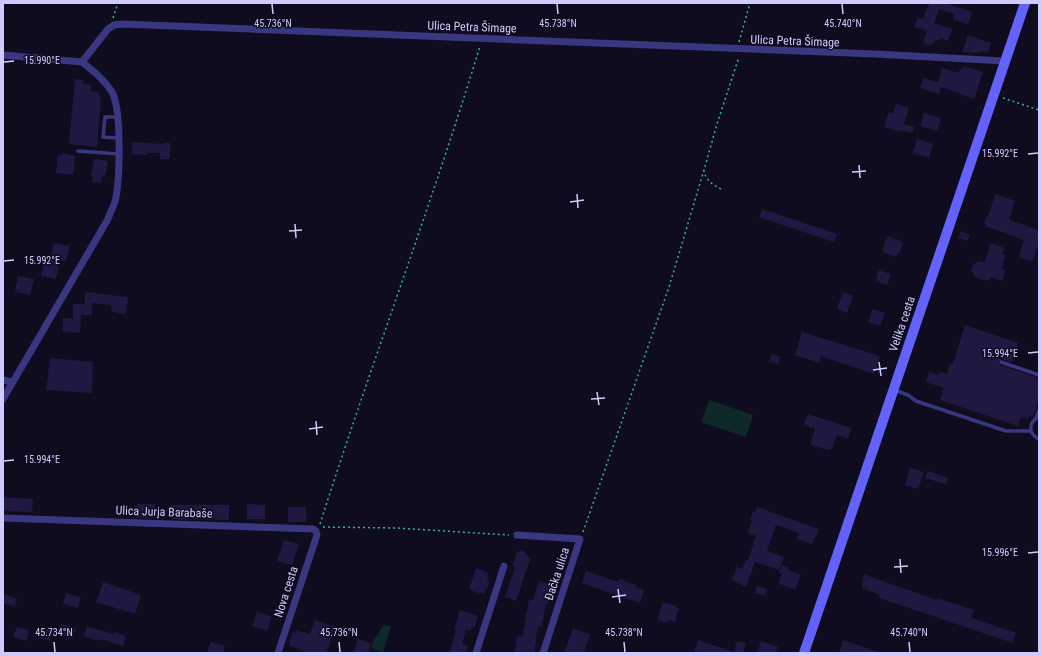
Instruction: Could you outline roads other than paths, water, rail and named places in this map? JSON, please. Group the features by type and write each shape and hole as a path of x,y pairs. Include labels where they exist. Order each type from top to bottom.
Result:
{"main road":[{"name":"Velika cesta","path":"804,653 1025,3"}],"street":[{"name":"Ulica Petra Šimage","path":"82,62 108,29 114,25 122,24 1005,61"},
{"path":"3,55 82,62 104,81 113,93 118,112 119,154 115,202 108,219 3,399"},
{"path":"3,380 12,382"},
{"name":"Ulica Jurja Barabaše","path":"3,518 310,528 316,531 316,538"},
{"name":"Đačka ulica","path":"518,536 580,538 542,653"},
{"name":"Nova cesta","path":"278,653 316,538"},
{"path":"476,653 504,566"}],"lane":[{"path":"118,118 105,117 103,137 118,138"},
{"path":"78,151 119,154"},
{"path":"1001,362 1039,375"},
{"path":"893,390 908,395 916,401 1006,431 1031,431"},
{"path":"1039,410 1038,417 1032,424 1031,431 1035,437 1039,439"}]}
